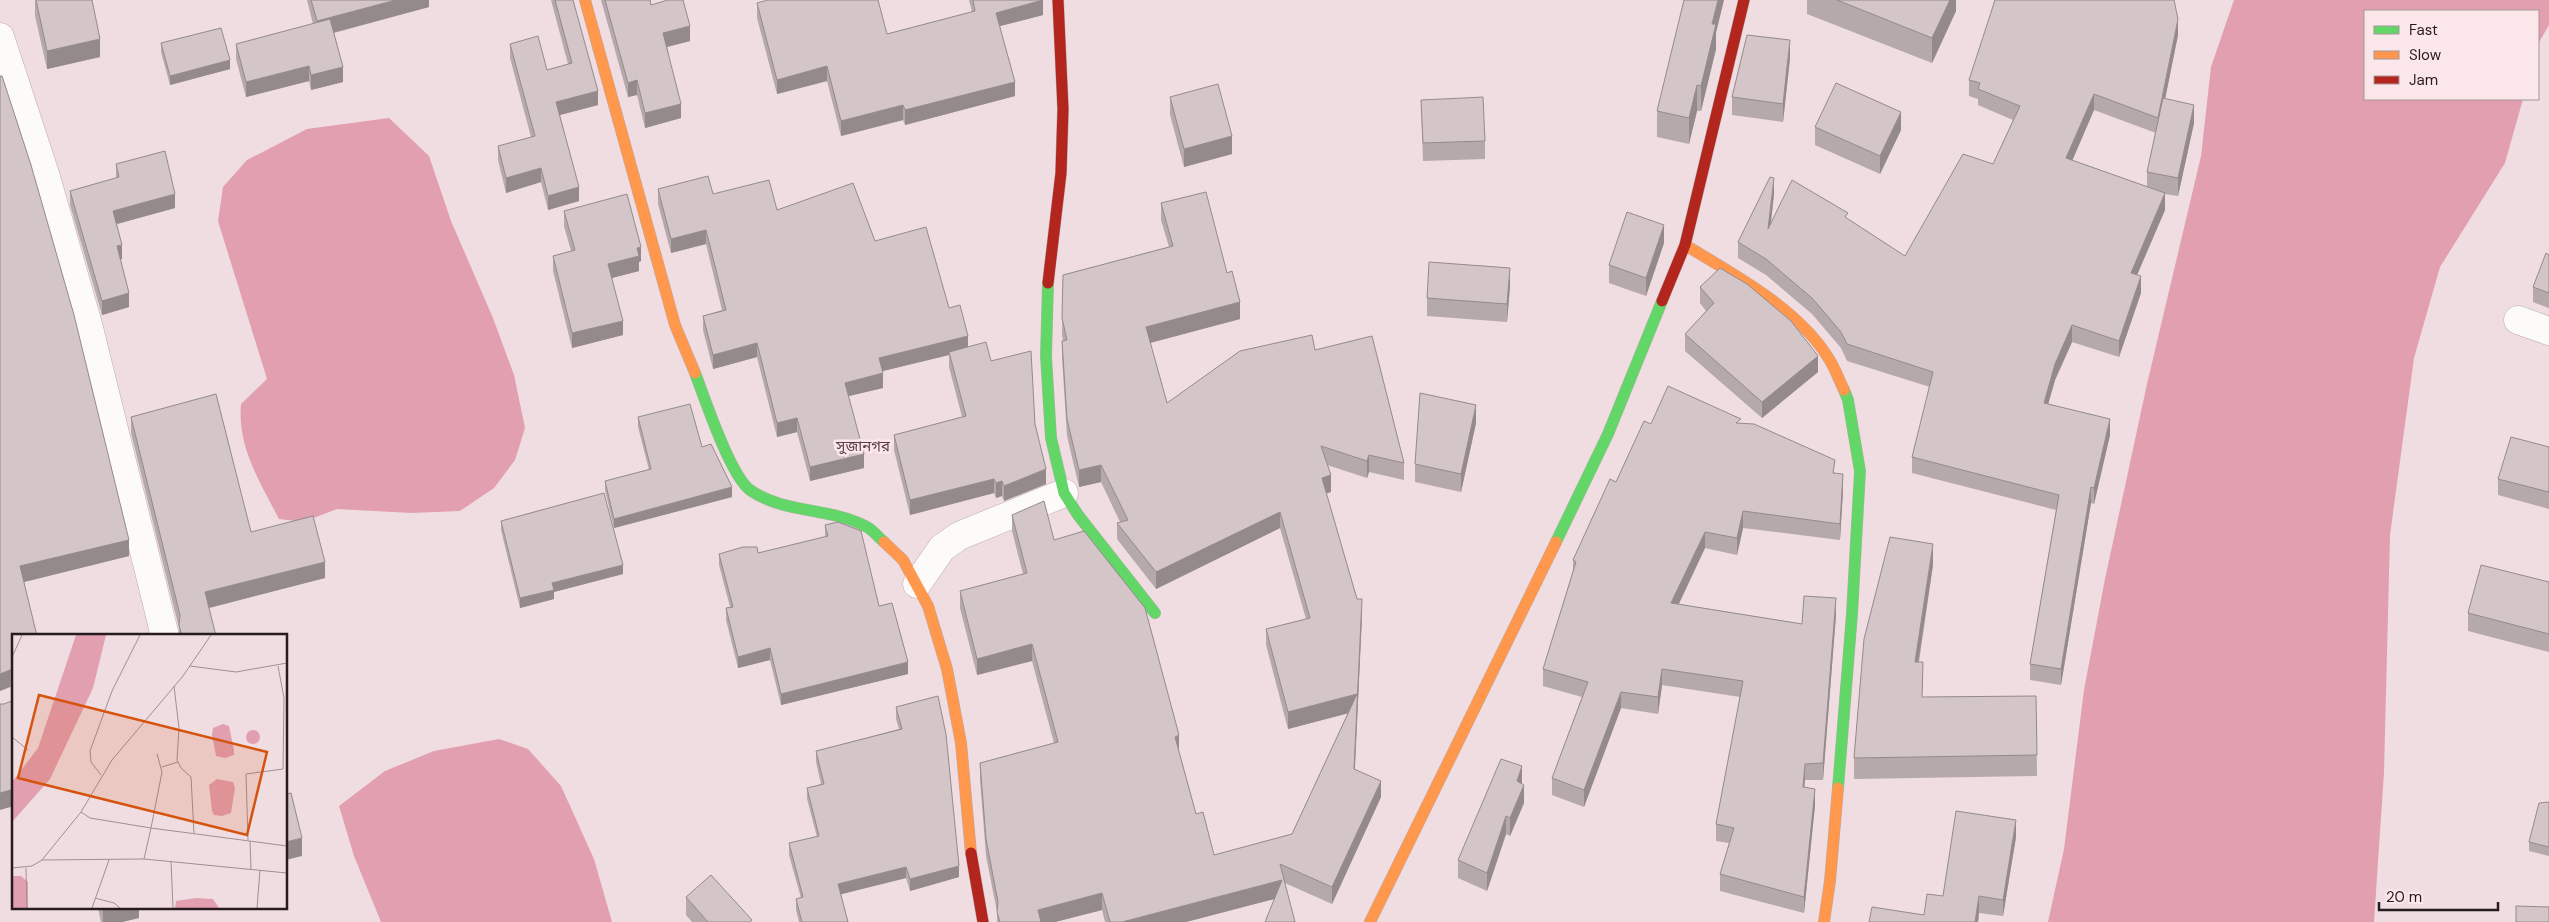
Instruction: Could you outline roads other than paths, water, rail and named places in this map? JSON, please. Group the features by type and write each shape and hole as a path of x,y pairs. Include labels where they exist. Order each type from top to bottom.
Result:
{"street":[{"path":"585,0 675,325 732,464 749,489 770,500 833,515 867,527 903,560 928,606 947,669 961,743 971,858 983,922"},
{"path":"1058,0 1063,109 1061,173 1047,291 1046,356 1052,438 1064,492 1078,515 1155,612"},
{"path":"1370,922 1608,434 1685,245 1744,0"},
{"path":"0,37 46,178 89,328 165,634"},
{"path":"1685,245 1756,287 1802,326 1829,358 1848,400 1860,471 1852,614 1830,881 1824,922"},
{"path":"2518,320 2549,331"},
{"path":"917,584 942,548 959,536 1064,492"}],"district":[{"name":"সুজানগর","path":"863,446"}]}
